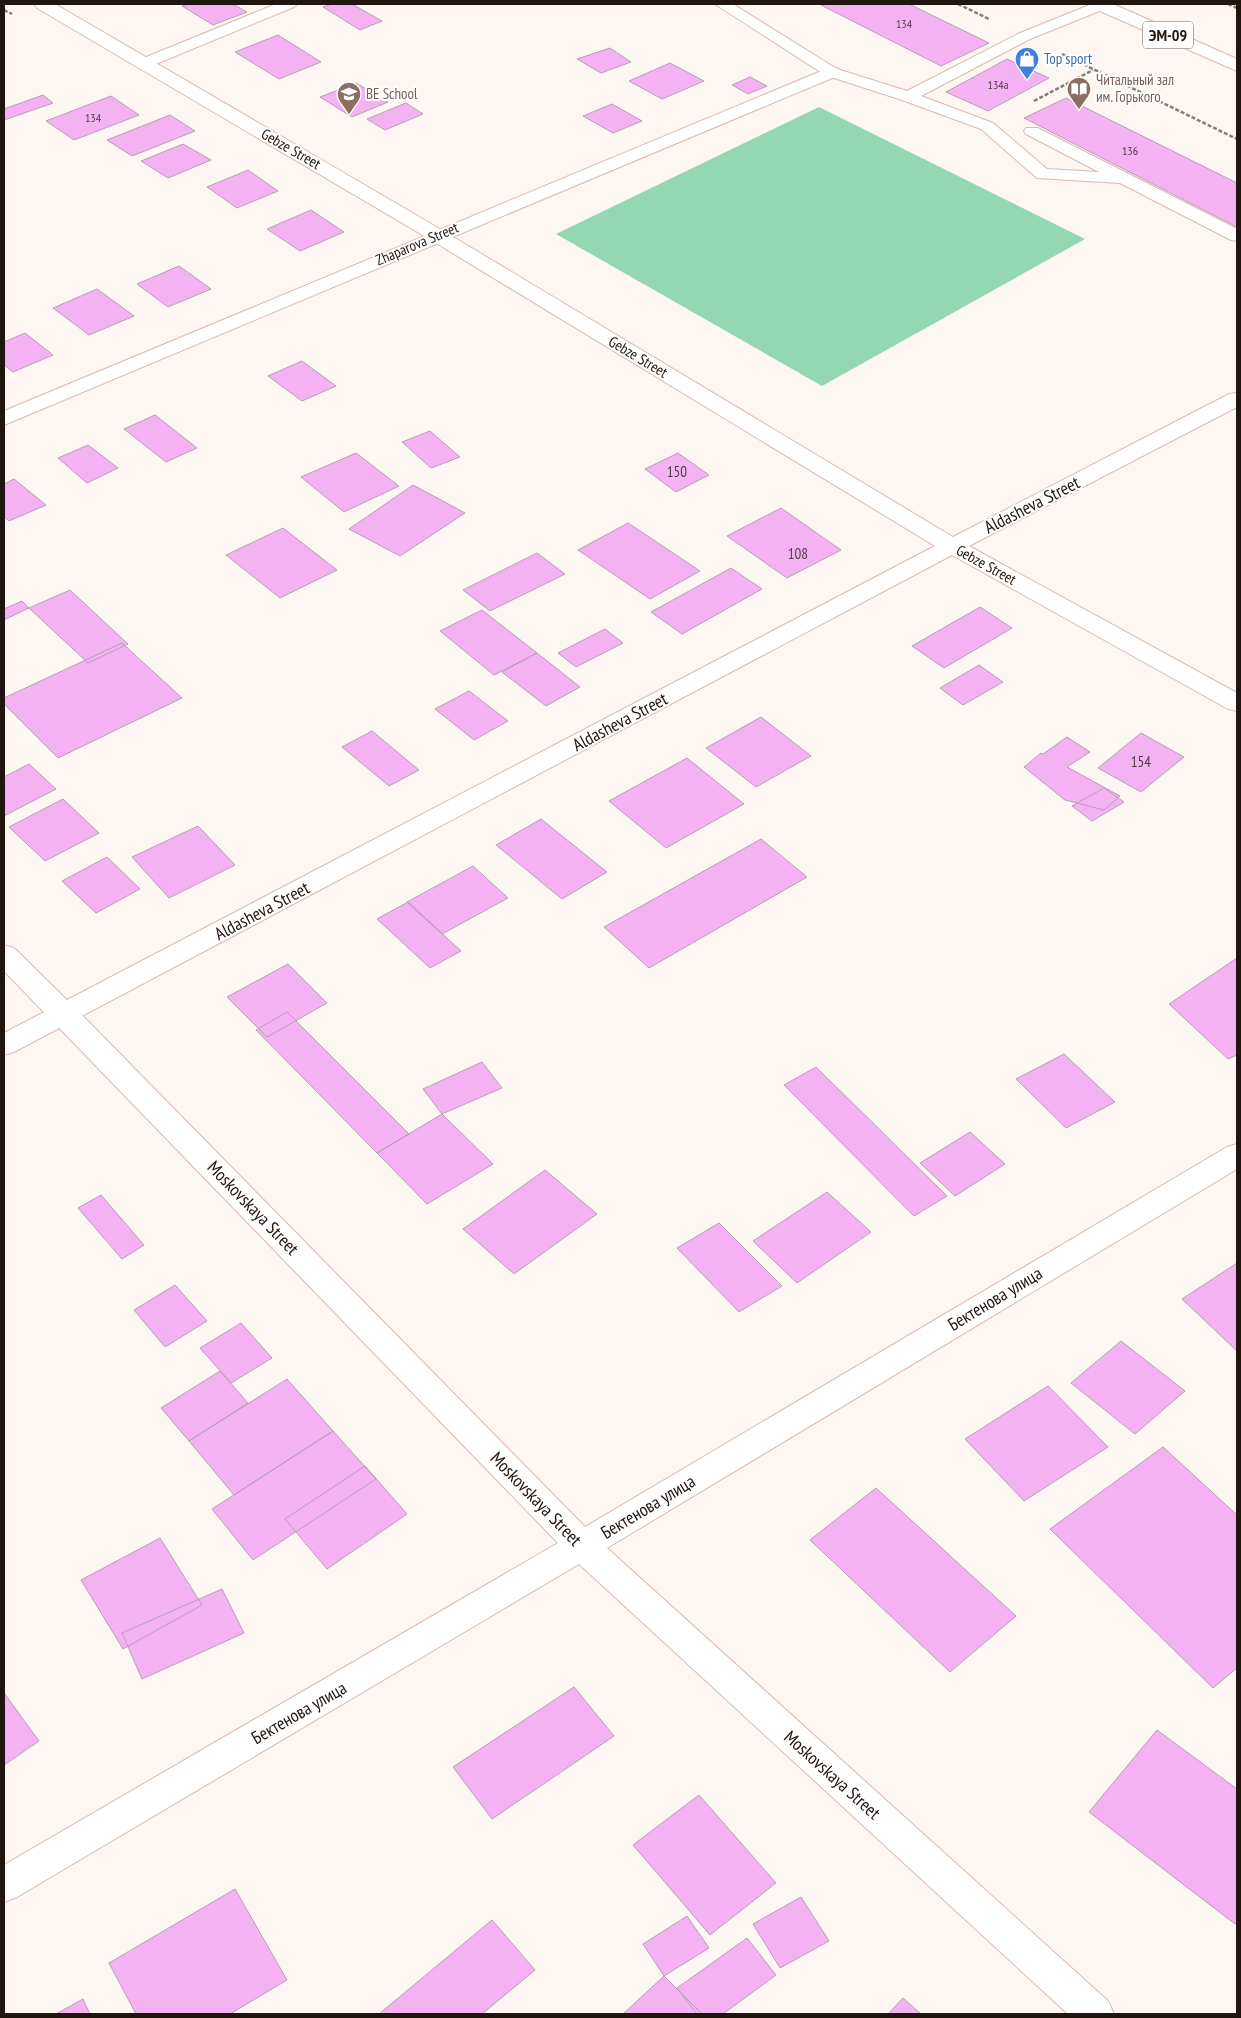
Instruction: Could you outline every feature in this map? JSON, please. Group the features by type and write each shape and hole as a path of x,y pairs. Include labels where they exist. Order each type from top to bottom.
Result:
{"main road":[{"name":"Gebze Street","path":"43,4 438,236 952,546 1237,703"},
{"name":"ЭМ-09","path":"1100,4 1237,66"},
{"name":"Zhaparova Street","path":"4,419 831,72"},
{"name":"Aldasheva Street","path":"4,1045 65,1015 952,546 1237,399"},
{"name":"Moskovskaya Street","path":"4,955 65,1015 582,1546 1095,2014"},
{"name":"Бектенова улица","path":"4,1886 582,1546 1237,1155"}],"lane":[{"path":"145,63 289,4"},
{"path":"723,4 831,72 908,97 987,126 1043,174 1125,178"},
{"path":"908,97 1025,36 1100,4"},
{"path":"1032,131 1237,236"}],"path":[{"path":"958,4 1237,139"},
{"path":"1228,4 1237,8"},
{"path":"987,126 1094,69"}],"green space":[{"path":"819,107 1085,239 822,386 556,234"}],"building":[{"path":"189,4 233,4 247,12 213,25 182,6"},
{"path":"332,4 352,4 382,21 360,30 323,7"},
{"path":"819,4 909,4 989,43 941,66"},
{"path":"278,35 321,62 279,79 235,52"},
{"path":"610,48 631,62 601,73 577,59"},
{"path":"1007,59 1049,78 988,111 946,92"},
{"path":"670,63 704,81 662,99 629,81"},
{"path":"750,77 767,86 748,94 732,85"},
{"path":"356,83 388,102 352,117 320,97"},
{"path":"43,95 53,103 4,120 4,109"},
{"path":"111,96 139,115 74,140 46,121"},
{"path":"1066,98 1237,183 1237,227 1024,118"},
{"path":"406,103 423,114 385,130 367,119"},
{"path":"612,104 642,121 613,133 583,116"},
{"path":"170,115 195,131 132,156 107,140"},
{"path":"183,144 211,160 168,178 141,161"},
{"path":"248,170 278,191 237,208 207,187"},
{"path":"311,210 344,232 300,251 267,229"},
{"path":"179,266 211,289 168,307 137,284"},
{"path":"97,289 134,316 89,335 53,308"},
{"path":"25,333 53,355 13,372 4,365 4,342"},
{"path":"302,361 336,386 302,401 268,376"},
{"path":"155,415 197,448 166,462 124,429"},
{"path":"430,431 460,457 431,468 402,442"},
{"path":"88,445 118,468 87,483 58,458"},
{"path":"356,453 399,486 344,512 301,477"},
{"path":"678,453 709,475 676,492 645,469"},
{"path":"14,479 46,505 9,521 4,517 4,484"},
{"path":"413,485 465,513 400,556 349,529"},
{"path":"781,508 841,550 787,578 727,536"},
{"path":"628,523 700,571 650,599 578,550"},
{"path":"283,528 337,570 280,598 226,555"},
{"path":"537,553 565,574 490,611 463,590"},
{"path":"731,568 762,589 682,634 651,612"},
{"path":"70,590 128,644 88,663 29,608"},
{"path":"22,601 29,608 4,620 4,609"},
{"path":"980,607 1012,628 944,668 912,646"},
{"path":"482,610 537,653 494,675 440,631"},
{"path":"605,629 623,643 576,667 558,653"},
{"path":"122,643 182,698 58,758 4,704 4,698"},
{"path":"537,653 580,687 546,706 502,672"},
{"path":"979,665 1003,682 963,705 940,688"},
{"path":"469,691 508,721 474,740 435,709"},
{"path":"761,717 811,756 756,787 706,748"},
{"path":"372,731 419,770 389,786 342,747"},
{"path":"1141,733 1184,757 1141,792 1098,768"},
{"path":"1067,737 1090,752 1067,767 1120,796 1104,810 1065,800 1024,767 1041,753 1043,754"},
{"path":"687,758 744,804 666,848 609,801"},
{"path":"29,764 56,789 4,816 4,777"},
{"path":"1104,788 1124,802 1092,821 1072,806"},
{"path":"63,799 99,833 45,861 9,827"},
{"path":"541,819 607,872 562,899 496,845"},
{"path":"198,826 235,865 169,898 132,857"},
{"path":"761,839 807,877 649,968 604,927"},
{"path":"107,857 140,889 96,913 62,881"},
{"path":"473,866 508,898 442,934 407,902"},
{"path":"408,902 461,951 430,968 377,919"},
{"path":"1237,958 1237,1055 1228,1059 1169,1004"},
{"path":"288,964 327,1003 267,1037 227,997"},
{"path":"287,1012 409,1134 377,1153 256,1030"},
{"path":"1064,1054 1115,1102 1066,1128 1016,1079"},
{"path":"482,1062 502,1088 442,1114 423,1089"},
{"path":"816,1067 947,1196 914,1216 784,1085"},
{"path":"442,1114 493,1164 427,1204 377,1153"},
{"path":"970,1132 1005,1164 955,1196 920,1163"},
{"path":"545,1170 597,1214 514,1274 463,1229"},
{"path":"827,1192 871,1232 797,1283 753,1241"},
{"path":"101,1195 144,1245 122,1259 78,1208"},
{"path":"719,1223 782,1286 739,1312 677,1248"},
{"path":"1237,1263 1237,1351 1182,1299"},
{"path":"175,1285 207,1321 165,1347 134,1310"},
{"path":"241,1323 272,1358 231,1383 200,1348"},
{"path":"1121,1341 1185,1391 1135,1434 1071,1383"},
{"path":"220,1371 248,1403 189,1441 161,1408"},
{"path":"287,1379 333,1431 234,1495 189,1441"},
{"path":"1048,1386 1108,1447 1024,1501 965,1439"},
{"path":"333,1431 376,1479 253,1560 212,1509"},
{"path":"1163,1447 1237,1515 1237,1668 1213,1688 1050,1529"},
{"path":"365,1466 407,1514 327,1569 285,1519"},
{"path":"876,1488 1016,1616 950,1672 810,1540"},
{"path":"160,1538 202,1605 123,1649 81,1580"},
{"path":"222,1589 244,1633 142,1679 122,1633"},
{"path":"574,1687 614,1736 492,1819 453,1767"},
{"path":"4,1693 39,1741 4,1765"},
{"path":"1157,1730 1237,1789 1237,1921 1235,1924 1089,1812"},
{"path":"699,1795 776,1883 710,1935 633,1845"},
{"path":"235,1889 287,1980 230,2014 136,2014 109,1963"},
{"path":"801,1897 829,1941 780,1968 753,1924"},
{"path":"687,1916 709,1948 664,1976 643,1944"},
{"path":"492,1920 535,1970 482,2014 379,2014"},
{"path":"747,1938 776,1975 723,2014 697,2014 677,1988"},
{"path":"664,1976 702,2014 623,2014"},
{"path":"903,1998 921,2014 888,2014"},
{"path":"83,1999 90,2014 56,2014"}],"place":[{"name":"Top sport","path":"1027,80"},
{"name":"Читальный зал им. Горького","path":"1079,110"},
{"name":"BE School","path":"349,115"}]}
